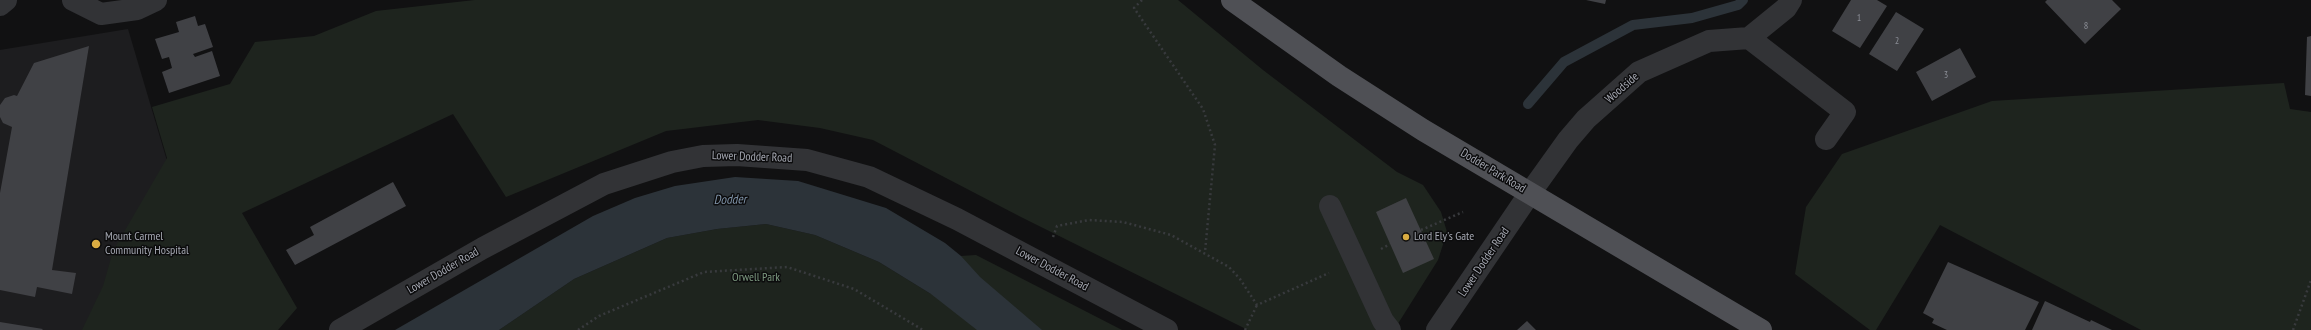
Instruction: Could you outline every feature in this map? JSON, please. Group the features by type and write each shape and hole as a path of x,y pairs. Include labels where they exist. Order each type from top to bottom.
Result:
{"main road":[{"name":"Dodder Park Road","path":"1232,0 1339,76 1423,130 1762,330"}],"street":[{"path":"0,5 6,0"},
{"path":"73,0 101,14 138,9 156,0"},
{"path":"1791,0 1786,8 1750,38 1845,112 1826,139"},
{"name":"Woodside","path":"1530,193 1582,124 1639,72 1709,41 1750,38"},
{"name":"Lower Dodder Road","path":"340,330 483,248 604,184 638,171 703,156 772,156 807,160 838,167 876,180 957,219 1168,330"},
{"name":"Lower Dodder Road","path":"1437,330 1530,193"},
{"path":"1330,206 1383,322 1390,330"}],"path":[{"path":"1142,0 1134,8 1203,109 1215,144 1205,252"},
{"path":"1421,230 1463,212"},
{"path":"1042,264 1058,226 1089,220 1123,222 1171,235 1205,252 1229,267 1240,279 1257,305"},
{"path":"1245,330 1257,305 1390,244"},
{"path":"578,330 599,316 704,272 787,267 854,289 924,330"},
{"path":"2293,330 2311,280"}],"shaded area":[{"name":"Mount Carmel Community Hospital","path":"128,29 217,330 0,330 0,50"}],"green space":[{"path":"475,0 1178,0 1263,70 1397,172 1423,185 1441,212 1447,232 1438,260 1394,330 1248,330 1021,217 873,140 820,128 758,120 666,131 506,197 453,114 242,213 297,308 278,330 82,330 103,286 113,251 167,158 152,107 230,84 255,42 314,36 376,11"},
{"path":"2284,83 2290,109 2311,112 2311,330 2141,330 1940,225 1876,330 1870,330 1795,274 1806,207 1842,154 1992,101"},
{"name":"Orwell Park","path":"766,224 815,235 879,262 931,294 961,256 976,255 1122,330 499,330 574,279 667,238 717,229"}],"water":[{"name":"Dodder","path":"735,177 798,181 886,208 945,243 961,256 980,277 1042,330 977,330 931,294 879,262 815,235 766,224 717,229 667,238 574,279 499,330 395,330 593,216 635,198 675,186"}],"building":[{"path":"1586,0 1606,0 1605,4"},
{"path":"1851,0 1877,0 1887,6 1860,48 1832,31"},
{"path":"2047,0 2112,0 2121,9 2085,44 2045,2"},
{"path":"1896,12 1924,29 1897,71 1869,54"},
{"path":"195,16 198,26 205,24 213,47 193,54 195,57 212,51 220,76 169,93 162,72 172,68 169,57 162,59 155,39 179,32 176,22"},
{"path":"2311,36 2311,96 2305,95 2307,37"},
{"path":"89,46 52,270 76,273 72,294 37,287 35,297 0,290 0,193 12,127 3,123 0,117 0,105 5,98 14,95 17,96 34,63"},
{"path":"1960,48 1976,77 1932,101 1916,72"},
{"path":"393,182 406,206 295,265 286,250 314,235 310,227"},
{"name":"Lord Ely's Gate","path":"1406,198 1434,259 1403,273 1376,212"},
{"path":"1948,262 2039,302 2025,330 1947,330 1932,323 1934,319 1923,313"},
{"path":"2045,301 2090,322 2091,320 2112,330 2032,330"},
{"path":"1527,321 1536,330 1517,330"},
{"path":"0,322 43,329 0,330"}],"waterway":[{"path":"1528,104 1564,62 1633,25 1692,18 1738,5 1743,0"}],"place":[{"name":"Lord Ely's Gate","path":"1406,237"},
{"name":"Mount Carmel Community Hospital","path":"96,244"}]}
